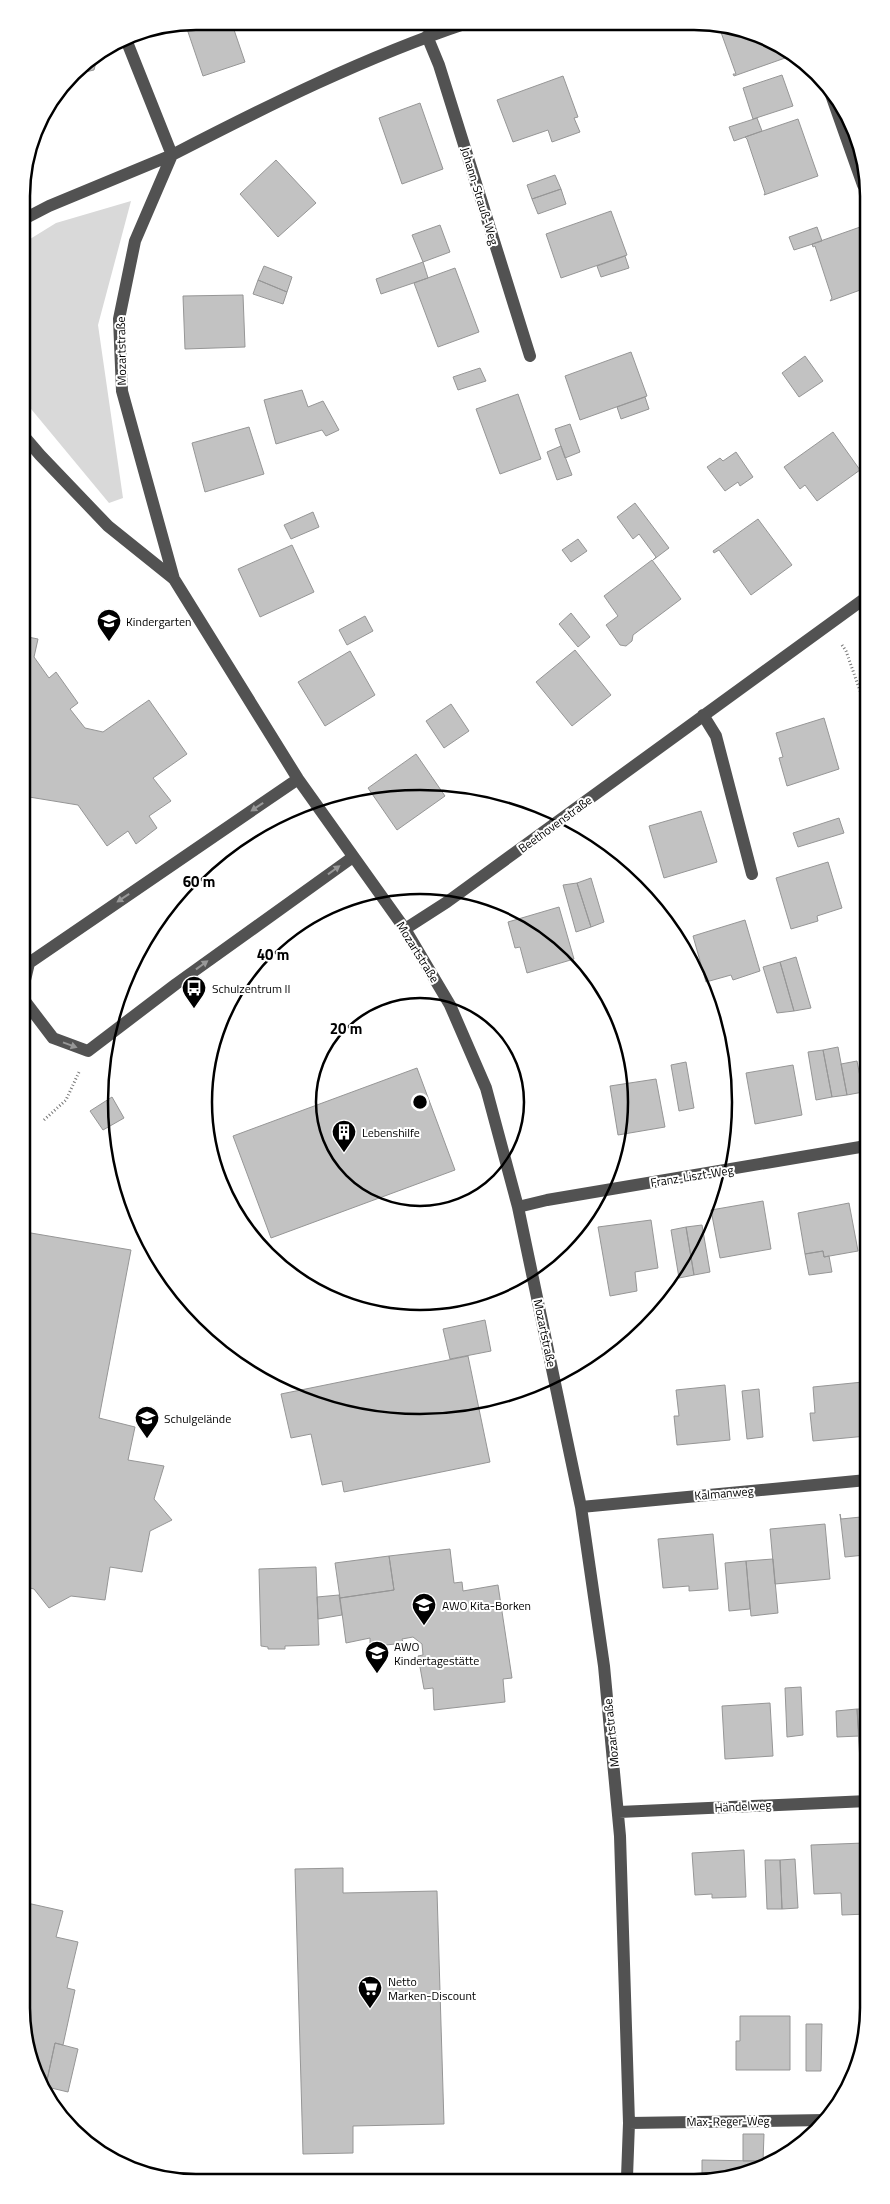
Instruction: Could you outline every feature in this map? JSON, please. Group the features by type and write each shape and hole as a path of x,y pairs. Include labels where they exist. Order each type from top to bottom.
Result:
{"street":[{"path":"30,216 49,206 172,155 248,116 427,36 445,30"},
{"name":"Johann-Strauß-Weg","path":"427,36 439,65 530,356"},
{"path":"128,45 172,155"},
{"path":"839,115 859,172"},
{"name":"Mozartstraße","path":"172,155 135,241 119,320 122,391 174,580 298,779 405,929 450,1005 486,1088 518,1207 581,1507 604,1666 619,1812 629,2123 627,2174"},
{"name":"Mozartstraße","path":"30,444 108,526 174,580"},
{"name":"Beethovenstraße","path":"405,929 448,902 860,602"},
{"path":"704,715 716,736 752,874"},
{"path":"30,962 298,779"},
{"path":"30,1008 53,1038 88,1051 176,984 353,857"},
{"name":"Franz-Liszt-Weg","path":"518,1207 547,1200 860,1147"},
{"name":"Kalmanweg","path":"581,1507 860,1481"},
{"name":"Händelweg","path":"619,1812 860,1801"},
{"name":"Max-Reger-Weg","path":"629,2123 816,2120"}],"path":[{"path":"828,625 846,651 860,693"},
{"path":"44,1120 66,1100 88,1051"}],"shaded area":[{"path":"131,201 98,325 123,498 109,503 30,408 30,239 56,223"}],"building":[{"path":"188,30 234,30 245,62 203,76"},
{"path":"721,32 747,39 767,47 786,58 734,76 733,74 736,74"},
{"path":"95,65 94,70 86,72"},
{"path":"782,75 793,106 753,119 743,88"},
{"path":"563,76 578,117 574,118 580,132 552,142 548,130 513,142 497,100"},
{"path":"420,103 443,169 402,184 379,118"},
{"path":"757,118 762,131 734,141 729,127"},
{"path":"798,119 818,176 764,195 765,193 745,137"},
{"path":"276,160 316,203 278,237 240,194"},
{"path":"555,175 561,189 532,199 527,185"},
{"path":"561,189 566,204 538,214 532,199"},
{"path":"611,211 627,255 561,278 546,234"},
{"path":"440,225 450,252 423,262 412,235"},
{"path":"817,227 822,241 794,250 789,237"},
{"path":"860,227 860,290 830,301 832,298 815,246 813,247 812,244"},
{"path":"625,256 629,268 601,277 597,266"},
{"path":"423,262 428,278 381,294 376,279"},
{"path":"264,266 292,277 287,292 258,280"},
{"path":"455,268 479,332 438,347 414,283"},
{"path":"258,280 287,292 283,304 253,294"},
{"path":"243,295 245,347 185,349 183,296"},
{"path":"631,352 647,396 580,420 565,376"},
{"path":"805,356 823,381 799,397 782,373"},
{"path":"480,368 486,381 458,390 453,377"},
{"path":"302,390 308,407 323,401 339,430 326,436 322,430 276,444 264,400"},
{"path":"518,394 541,459 500,474 476,409"},
{"path":"645,397 649,409 621,419 617,407"},
{"path":"570,424 580,452 565,458 555,429"},
{"path":"249,427 264,474 205,492 192,443"},
{"path":"833,432 860,470 817,501 805,485 800,489 784,467"},
{"path":"561,446 572,475 557,480 547,452"},
{"path":"736,452 753,477 740,486 738,482 725,491 707,467 720,458 723,461"},
{"path":"635,503 669,548 653,560 656,557 639,534 633,539 617,517"},
{"path":"313,512 319,527 291,539 284,525"},
{"path":"758,519 792,565 751,595 719,550 714,553 713,551"},
{"path":"578,539 587,551 571,562 562,550"},
{"path":"292,545 314,592 260,617 238,569"},
{"path":"652,560 681,599 633,635 632,641 626,646 620,645 606,625 618,616 604,596"},
{"path":"571,613 590,637 578,647 559,624"},
{"path":"365,616 373,631 347,645 339,630"},
{"path":"30,637 38,639 34,657 49,678 56,672 78,703 70,709 85,728 103,732 149,700 187,754 153,778 171,801 149,816 157,828 136,844 128,831 107,846 78,805 30,797"},
{"path":"575,650 611,695 572,726 536,682"},
{"path":"350,651 375,695 325,726 298,682"},
{"path":"451,704 469,731 444,748 426,721"},
{"path":"824,718 839,769 787,786 779,758 783,757 776,733"},
{"path":"416,754 445,796 397,830 368,788"},
{"path":"701,811 717,862 664,878 649,826"},
{"path":"839,818 844,833 798,847 793,833"},
{"path":"828,862 842,908 817,916 818,921 791,929 776,878"},
{"path":"591,878 604,922 591,927 577,883"},
{"path":"577,883 591,927 576,932 563,885"},
{"path":"559,907 574,959 527,973 520,947 515,948 508,922"},
{"path":"745,920 760,971 733,980 731,975 706,982 693,936"},
{"path":"796,957 811,1008 794,1011 780,962"},
{"path":"780,962 794,1011 777,1013 763,967"},
{"path":"838,1047 847,1095 832,1097 823,1050"},
{"path":"823,1050 832,1097 816,1100 808,1052"},
{"path":"857,1061 860,1076 860,1093 847,1095 841,1064"},
{"path":"686,1062 694,1108 679,1111 671,1065"},
{"path":"793,1065 802,1115 755,1124 746,1073"},
{"name":"Lebenshilfe","path":"417,1068 455,1170 271,1238 233,1136"},
{"path":"656,1079 665,1127 618,1135 610,1086"},
{"path":"112,1097 124,1118 103,1130 90,1111"},
{"path":"763,1201 771,1249 720,1258 711,1210"},
{"path":"849,1203 858,1251 824,1257 823,1251 805,1254 798,1213"},
{"path":"651,1220 658,1268 635,1272 637,1291 610,1296 598,1227"},
{"path":"702,1225 710,1272 694,1275 686,1227"},
{"path":"686,1227 694,1275 679,1278 671,1230"},
{"path":"30,1233 131,1250 99,1418 135,1427 128,1460 164,1466 154,1499 172,1520 150,1531 142,1572 110,1567 105,1600 71,1596 49,1608 34,1589 30,1588"},
{"path":"823,1251 824,1257 829,1256 832,1272 809,1275 805,1254"},
{"path":"485,1320 491,1351 450,1359 443,1329"},
{"path":"468,1356 490,1462 344,1492 342,1481 322,1485 311,1434 291,1438 281,1394"},
{"path":"860,1382 860,1437 813,1441 810,1413 815,1413 813,1387"},
{"path":"725,1385 730,1440 677,1445 674,1416 679,1416 676,1390"},
{"path":"759,1389 763,1437 747,1439 742,1391"},
{"path":"840,1514 841,1519 860,1517 860,1556 845,1557"},
{"path":"825,1524 830,1579 775,1584 770,1529"},
{"path":"713,1534 718,1589 689,1591 689,1586 663,1588 658,1539"},
{"name":"AWO Kita-Borken","path":"450,1549 454,1583 462,1582 463,1591 498,1585 512,1678 503,1679 505,1702 434,1710 433,1688 424,1689 418,1656 423,1655 422,1644 413,1637 402,1639 403,1643 370,1647 370,1638 346,1643 340,1598 394,1590 389,1556"},
{"path":"389,1556 394,1590 340,1598 335,1563"},
{"path":"773,1559 778,1613 751,1616 746,1561"},
{"path":"746,1561 750,1609 729,1611 725,1563"},
{"path":"316,1567 319,1645 285,1646 285,1649 268,1649 268,1647 261,1646 259,1569"},
{"path":"339,1595 342,1615 318,1619 317,1597"},
{"path":"801,1687 803,1735 787,1737 785,1688"},
{"path":"770,1703 773,1756 725,1759 722,1706"},
{"path":"857,1709 859,1736 837,1737 836,1711"},
{"path":"857,1709 860,1709 860,1762"},
{"path":"860,1843 860,1914 842,1915 841,1893 814,1894 811,1845"},
{"path":"744,1850 746,1897 712,1898 712,1894 695,1895 692,1853"},
{"path":"795,1859 798,1908 782,1909 780,1860"},
{"path":"765,1860 780,1860 782,1909 767,1909"},
{"name":"Netto Marken-Discount","path":"343,1868 343,1893 437,1891 444,2124 353,2126 353,2153 303,2154 295,1869"},
{"path":"30,1904 63,1911 56,1937 78,1942 67,1988 75,1990 63,2045 55,2043 47,2080 36,2051 31,2030"},
{"path":"740,2016 790,2016 790,2070 736,2070 736,2041 740,2041"},
{"path":"806,2024 822,2024 821,2071 806,2071"},
{"path":"55,2043 78,2049 68,2092 50,2088 47,2080"},
{"path":"743,2134 764,2134 763,2159 757,2161 743,2161"},
{"path":"702,2160 757,2161 716,2173 702,2174"}],"place":[{"name":"Kindergarten","path":"109,642"},
{"name":"Schulzentrum II","path":"194,1009"},
{"name":"Lebenshilfe","path":"344,1153"},
{"name":"Schulgelände","path":"147,1439"},
{"name":"AWO Kita-Borken","path":"424,1626"},
{"name":"AWO Kindertagestätte","path":"377,1674"},
{"name":"Netto Marken-Discount","path":"370,2009"}]}
